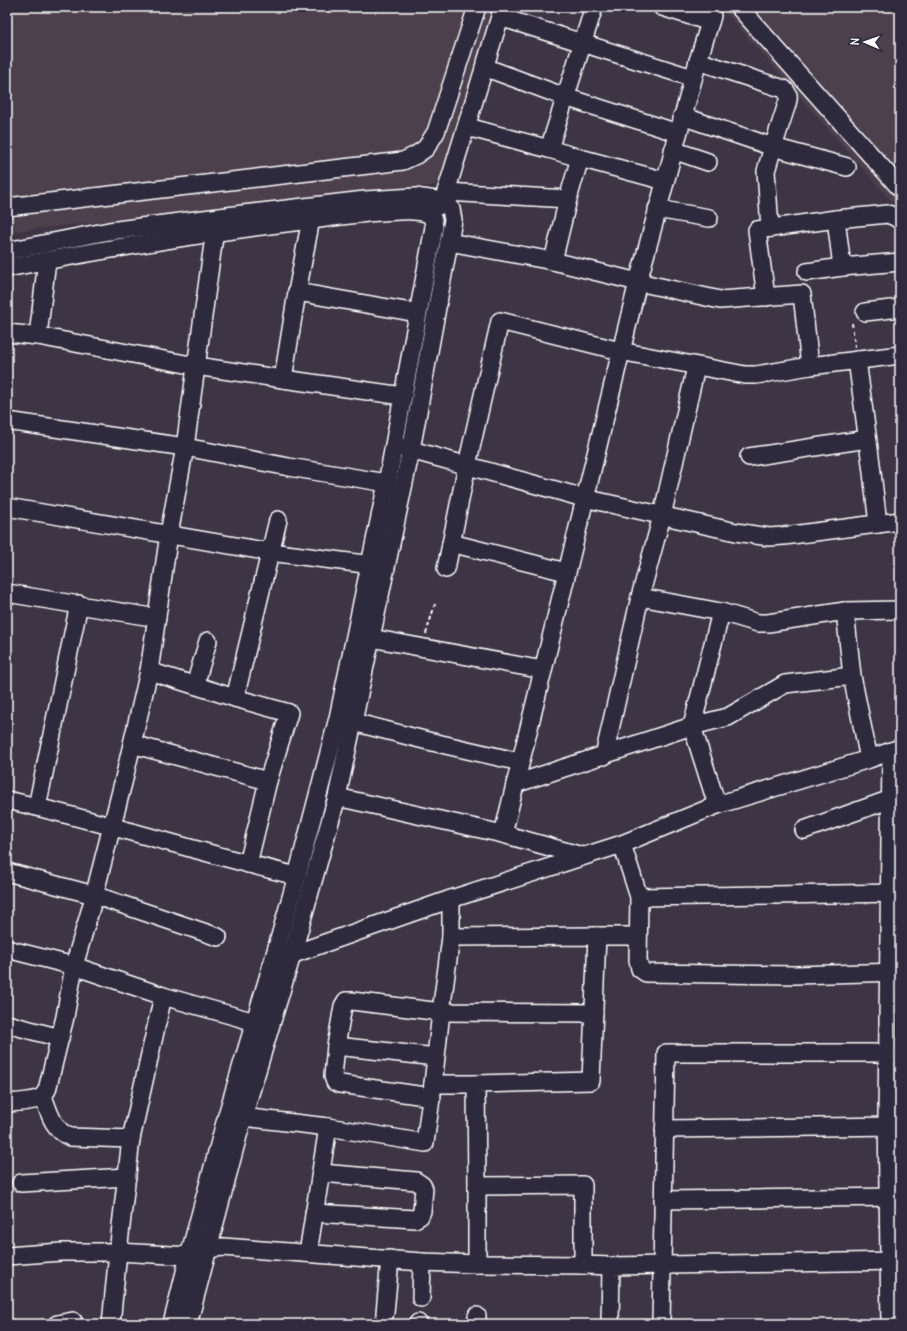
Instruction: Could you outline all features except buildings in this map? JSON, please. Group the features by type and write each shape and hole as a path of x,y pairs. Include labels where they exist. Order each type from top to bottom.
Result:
{"street":[{"path":"7,207 403,161 426,148 436,132 476,7"},
{"path":"549,149 594,7"},
{"path":"503,834 620,351 680,124 711,19 662,7"},
{"path":"739,7 900,188"},
{"path":"430,214 445,196 501,12 582,44 693,78"},
{"path":"698,61 784,89 788,92 789,97 766,170 770,228"},
{"path":"484,67 565,97 774,147 847,167"},
{"path":"466,128 475,128 665,181"},
{"path":"673,150 708,162"},
{"path":"552,261 580,158"},
{"path":"172,1324 188,1256 227,1115 297,876 378,565 411,450 453,220 451,209 445,196"},
{"path":"7,268 91,252 216,224 365,200 445,196 568,199"},
{"path":"657,209 708,218"},
{"path":"7,251 109,231 311,220 411,210 430,214 433,220 434,227 387,483 372,638 337,797 292,955 243,1117 188,1324"},
{"path":"766,297 757,230 836,219 888,214 900,221"},
{"path":"836,219 842,267"},
{"path":"283,379 297,292 311,220"},
{"path":"7,1103 27,1101 43,1096 47,1090 60,1038 74,966 94,895 132,744 149,670 169,534 185,447 216,224"},
{"path":"449,242 552,261 720,300 802,294 810,366"},
{"path":"38,336 47,260"},
{"path":"807,272 842,267 900,262"},
{"path":"297,292 417,313"},
{"path":"859,317 900,308"},
{"path":"446,569 467,465 500,321 620,351 696,367 745,375 756,375 810,366 900,355"},
{"path":"7,332 38,336 196,366 403,396"},
{"path":"857,360 878,524"},
{"path":"604,756 640,597 662,516 696,367"},
{"path":"7,421 185,447 289,468 387,483"},
{"path":"749,457 867,439"},
{"path":"394,445 584,498 736,532 769,537 900,521"},
{"path":"7,508 270,552 378,565"},
{"path":"235,698 278,520"},
{"path":"451,543 566,572"},
{"path":"7,594 79,604 156,618"},
{"path":"640,597 721,612 758,623 768,623 845,611 900,610"},
{"path":"37,807 79,604"},
{"path":"845,611 852,676 869,759"},
{"path":"717,804 692,726 721,612"},
{"path":"372,638 542,670"},
{"path":"195,685 208,641"},
{"path":"149,670 235,698 288,713 268,781 248,864"},
{"path":"514,784 604,756 692,726 728,717 785,684 852,676"},
{"path":"353,722 520,762"},
{"path":"132,744 268,781"},
{"path":"273,961 451,899 622,844 717,804 869,759 896,749 894,808 894,1261 890,1324"},
{"path":"337,797 503,834 582,856"},
{"path":"7,800 111,826 297,876"},
{"path":"804,830 894,808"},
{"path":"622,844 639,897 638,960 640,969 646,973 795,975 894,972"},
{"path":"7,872 94,895 218,937"},
{"path":"639,897 895,893"},
{"path":"243,1117 328,1127 425,1143 433,1090 451,937 451,899"},
{"path":"594,1013 441,1012 346,1001 343,1006 336,1046 333,1076 335,1082 340,1084 433,1090 476,1084 591,1081 594,1013 597,936"},
{"path":"451,937 638,936"},
{"path":"7,949 74,966 163,996 255,1022"},
{"path":"111,1324 132,1139 163,996"},
{"path":"7,1024 60,1038"},
{"path":"336,1046 436,1057"},
{"path":"661,1324 666,1053 894,1053"},
{"path":"476,1084 477,1264"},
{"path":"43,1096 54,1124 63,1135 70,1137 132,1139"},
{"path":"664,1129 894,1126"},
{"path":"308,1253 328,1127"},
{"path":"314,1213 415,1219 420,1216 422,1211 424,1188 416,1181 321,1173"},
{"path":"21,1183 127,1177"},
{"path":"477,1186 583,1185 583,1265"},
{"path":"663,1200 894,1197"},
{"path":"7,1256 61,1252 118,1252 188,1256 207,1249 228,1247 422,1262 477,1264 662,1266 894,1261"},
{"path":"385,1313 390,1259"},
{"path":"421,1298 422,1262"},
{"path":"610,1324 611,1266"}],"path":[{"path":"857,360 859,317"},
{"path":"423,647 435,604"}],"shaded area":[{"path":"7,7 494,7 437,185 7,232"},
{"path":"721,7 900,7 900,211"}]}
